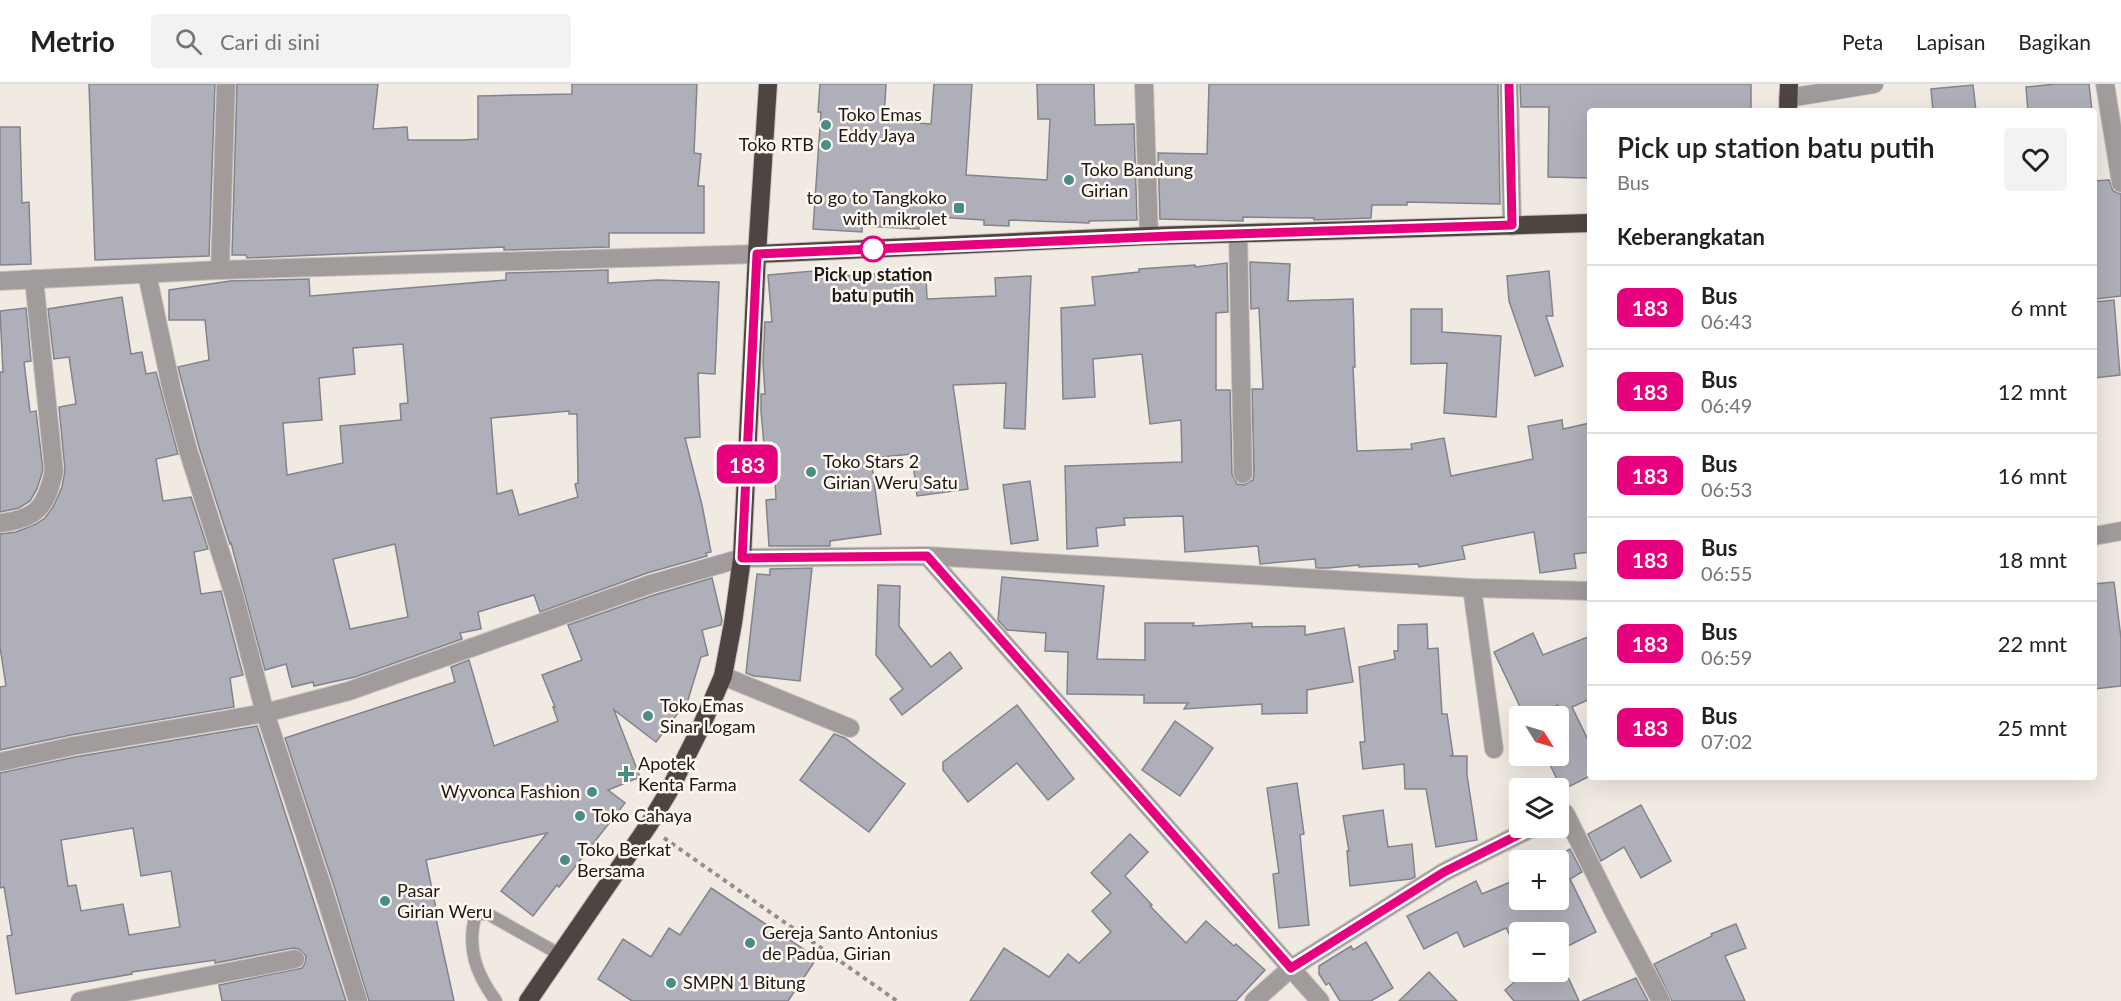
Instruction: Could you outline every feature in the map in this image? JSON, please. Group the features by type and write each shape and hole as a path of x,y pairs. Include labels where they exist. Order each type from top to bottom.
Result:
{"highway":[{"path":"528,1001 648,826 669,791 696,738 723,676 742,558 768,84"},
{"path":"757,254 1149,236 1587,223"}],"street":[{"path":"220,270 226,84"},
{"path":"1144,84 1149,236"},
{"path":"1509,84 1512,225"},
{"path":"1788,98 1874,84"},
{"path":"2105,84 2121,183"},
{"path":"1238,233 1244,474"},
{"path":"0,281 220,270 757,254"},
{"path":"147,274 172,391 188,450 234,595 265,713 358,1001"},
{"path":"0,523 19,521 34,514 50,490 54,471 34,279"},
{"path":"2097,535 2121,531"},
{"path":"927,556 1320,1001"},
{"path":"0,762 73,746 265,713 349,690 651,584 742,558 927,556 1472,588 1587,591"},
{"path":"1472,588 1494,749"},
{"path":"723,676 850,728"},
{"path":"1569,816 1614,912 1661,1001"},
{"path":"1254,1001 1291,968 1444,872 1512,838"},
{"path":"80,1001 295,959"}],"lane":[{"path":"496,1001 484,986 471,945 476,914 488,914 559,954"}],"path":[{"path":"648,826 897,1001"}],"building":[{"path":"89,84 215,84 209,256 95,260"},
{"path":"237,84 378,84 373,129 407,127 408,140 464,140 478,139 478,96 572,94 572,84 697,84 694,153 701,154 698,186 704,186 704,233 609,233 609,247 504,250 504,247 247,258 246,255 232,255"},
{"path":"820,84 886,84 884,121 931,124 934,84 972,84 966,175 1047,180 1050,119 1038,119 1037,84 1094,84 1095,125 1134,124 1137,220 1089,221 1089,223 1009,220 1009,226 984,225 984,220 920,216 919,229 862,226 862,232 813,229 821,112 818,112"},
{"path":"1209,84 1498,84 1500,204 1407,202 1407,205 1372,205 1371,218 1314,220 1314,218 1243,217 1243,221 1160,219 1158,153 1207,154"},
{"path":"1520,84 1751,84 1751,108 1587,108 1587,178 1548,177 1549,107 1521,107"},
{"path":"2089,84 2092,108 2028,108 2026,87"},
{"path":"1973,85 1976,108 1933,108 1931,89"},
{"path":"0,127 20,127 22,203 29,202 31,264 0,265"},
{"path":"2109,180 2113,191 2121,194 2121,296 2097,299 2097,181"},
{"path":"1250,262 1290,264 1288,301 1353,299 1357,451 1412,449 1411,444 1444,438 1451,476 1533,459 1528,426 1562,420 1563,429 1587,424 1587,552 1574,554 1576,568 1540,573 1534,532 1462,546 1465,559 1419,567 1418,564 1316,568 1315,559 1260,564 1258,546 1185,552 1183,516 1124,518 1125,525 1096,528 1098,546 1067,549 1065,466 1182,462 1181,420 1150,424 1142,354 1093,359 1095,397 1063,399 1061,308 1095,305 1092,277 1139,272 1139,269 1195,265 1195,267 1227,263 1228,312 1216,313 1216,390 1230,390 1232,474 1237,484 1244,485 1253,480 1254,474 1252,389 1263,389 1259,308 1251,309"},
{"path":"608,270 608,283 658,280 719,282 715,374 698,373 700,437 685,438 711,552 706,553 707,556 647,573 540,612 534,595 478,612 481,629 460,633 462,639 355,677 314,686 313,682 292,687 286,664 265,670 231,543 199,447 178,367 209,360 205,320 169,320 169,290 230,281 309,279 310,296 506,280 506,273","holes":["403,344 408,403 400,404 401,420 340,426 343,463 287,475 283,423 322,420 319,378 355,374 353,348","569,411 569,414 577,414 578,483 575,484 578,497 519,515 512,490 497,494 491,418","395,544 408,617 350,629 333,559"]},
{"path":"814,271 815,278 885,273 885,278 926,276 927,299 996,296 995,278 1031,276 1025,429 1004,428 1006,383 953,385 968,489 917,496 912,454 871,458 881,534 830,541 830,546 769,546 766,500 776,499 773,444 764,445 761,411 761,394 765,394 763,363 765,322 772,322 768,275"},
{"path":"1549,271 1553,316 1546,316 1563,366 1535,376 1509,301 1507,276"},
{"path":"122,297 131,354 142,352 146,374 156,372 178,454 156,459 163,501 191,497 208,549 194,552 201,594 221,591 243,675 230,678 234,707 71,735 0,750 0,687 6,686 0,647 0,534 16,532 36,524 45,518 53,507 62,487 65,470 59,407 76,404 69,357 54,359 48,309"},
{"path":"2114,300 2120,375 2097,378 2097,302"},
{"path":"26,308 31,361 24,362 30,412 36,411 43,470 37,489 30,501 19,508 0,512 0,372 3,372 0,311"},
{"path":"1411,309 1442,309 1442,332 1501,336 1496,417 1444,413 1447,363 1411,364"},
{"path":"1030,481 1038,540 1011,544 1003,485"},
{"path":"812,568 800,681 746,673 757,574 770,575 770,569"},
{"path":"1002,577 1104,586 1097,659 1145,660 1145,623 1194,623 1193,626 1252,623 1252,627 1305,626 1305,635 1344,628 1353,682 1307,690 1307,713 1262,714 1262,704 1184,709 1188,703 1144,703 1144,695 1067,694 1068,652 1045,651 1046,633 1007,630 998,620"},
{"path":"712,578 722,620 721,625 702,630 708,655 701,657 688,700 656,742 614,710 640,777 608,790 625,803 559,887 557,885 533,916 501,891 547,833 426,860 454,1001 369,1001 285,738 455,682 451,667 469,660 494,746 558,721 542,675 582,660 568,625 654,595"},
{"path":"2114,582 2121,638 2121,686 2097,689 2097,584"},
{"path":"878,585 900,586 899,626 931,667 950,652 962,668 902,715 890,699 903,689 876,655"},
{"path":"1427,624 1428,649 1438,648 1442,714 1447,714 1453,755 1450,756 1467,756 1467,775 1477,840 1436,847 1426,789 1405,789 1404,764 1363,769 1360,742 1365,742 1359,667 1395,659 1394,651 1398,651 1398,625"},
{"path":"1533,633 1543,655 1587,637 1587,700 1572,707 1587,738 1587,778 1569,786 1569,778 1556,778 1551,766 1569,766 1569,706 1520,706 1494,652"},
{"path":"1017,705 1074,779 1048,800 1017,763 968,802 943,770 943,762"},
{"path":"1175,721 1213,748 1180,796 1142,770"},
{"path":"257,726 346,1001 222,1001 219,985 302,968 306,956 299,949 293,948 215,963 215,960 132,972 132,974 16,994 7,936 12,935 4,887 0,888 0,773 75,757","holes":["133,828 141,876 171,871 180,927 129,935 123,904 81,911 76,885 68,886 61,840"]},
{"path":"834,734 845,738 905,784 869,832 800,780"},
{"path":"1297,783 1304,834 1300,835 1309,925 1279,928 1273,874 1279,873 1267,788"},
{"path":"1641,805 1671,861 1641,878 1624,847 1601,861 1588,834"},
{"path":"1383,810 1388,847 1412,844 1415,877 1350,886 1347,851 1349,851 1343,816"},
{"path":"1130,834 1148,852 1125,876 1186,943 1206,921 1265,970 1236,1001 970,1001 1004,948 1049,977 1068,954 1079,963 1111,932 1092,911 1111,893 1091,873"},
{"path":"1570,849 1582,872 1570,879 1596,932 1569,946 1569,922 1509,922 1509,934 1506,928 1464,947 1457,932 1424,949 1407,916 1476,881 1482,894 1509,883 1509,910 1569,910"},
{"path":"711,888 817,958 788,1001 632,1001 598,979 623,939 651,957 669,928 680,935"},
{"path":"1736,924 1746,948 1725,956 1745,1001 1672,1001 1654,964 1712,936 1711,934"},
{"path":"1366,942 1393,988 1371,1001 1340,1001 1329,983 1326,985 1319,974 1319,966 1351,946 1353,950"},
{"path":"1429,972 1457,1001 1399,1001"},
{"path":"1636,978 1648,1001 1582,1001"},
{"path":"1569,979 1579,1001 1514,1001 1505,990 1514,982 1569,982"}],"bus line":[{"name":"183","path":"1509,84 1512,225 1171,236 757,254 742,558 927,556 1291,968 1444,872 1509,838"}],"place":[{"name":"Toko Emas Eddy Jaya","path":"826,125"},
{"name":"Toko RTB","path":"826,145"},
{"name":"Toko Bandung Girian","path":"1069,180"},
{"name":"to go to Tangkoko with mikrolet","path":"959,208"},
{"name":"Pick up station batu putih","path":"873,249"},
{"name":"Toko Stars 2 Girian Weru Satu","path":"811,472"},
{"name":"Toko Emas Sinar Logam","path":"648,716"},
{"name":"Apotek Kenta Farma","path":"626,774"},
{"name":"Wyvonca Fashion","path":"592,792"},
{"name":"Toko Cahaya","path":"580,816"},
{"name":"Toko Berkat Bersama","path":"565,860"},
{"name":"Pasar Girian Weru","path":"385,901"},
{"name":"Gereja Santo Antonius de Padua, Girian","path":"750,943"},
{"name":"SMPN 1 Bitung","path":"671,983"}]}
